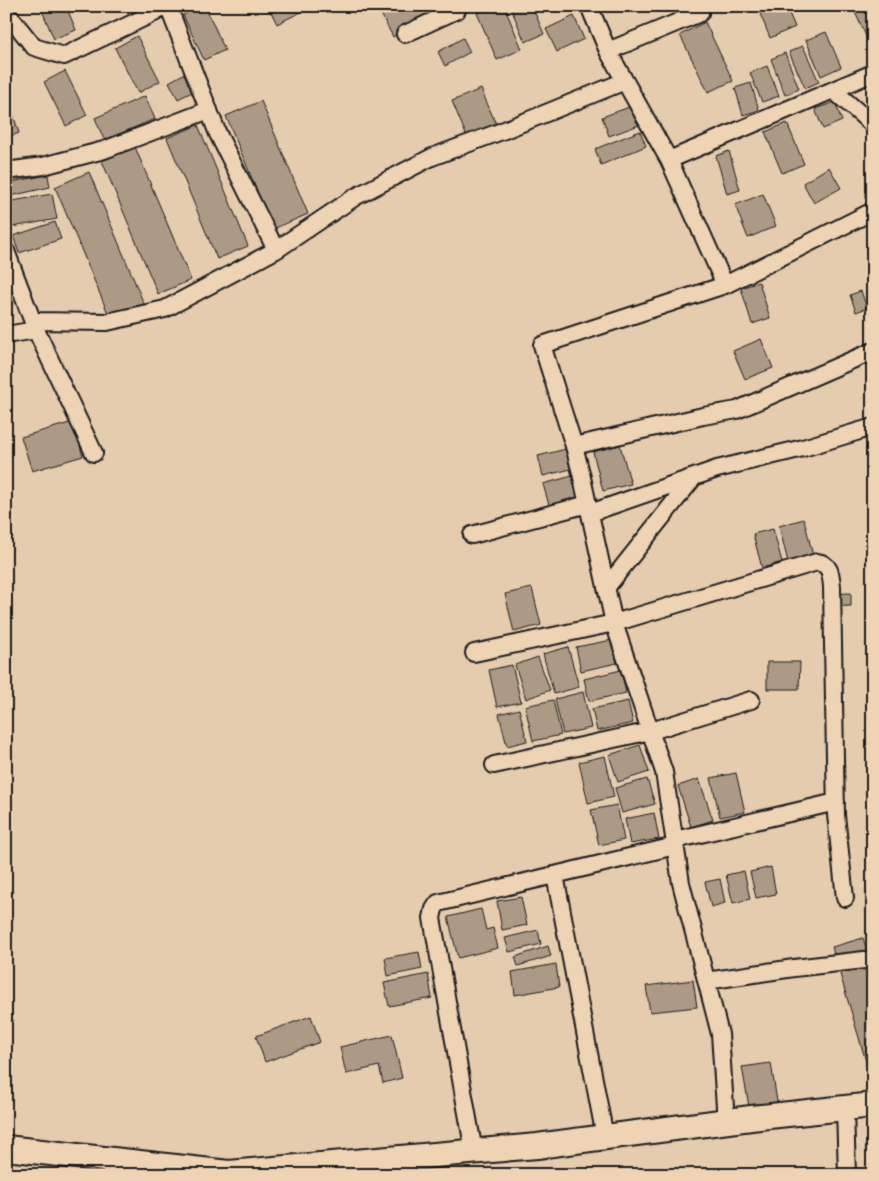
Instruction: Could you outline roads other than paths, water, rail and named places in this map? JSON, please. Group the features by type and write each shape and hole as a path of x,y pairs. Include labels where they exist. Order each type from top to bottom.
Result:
{"street":[{"path":"6,15 34,48 64,56 166,6 218,134 276,250"},
{"path":"589,6 608,51 669,160 725,285"},
{"path":"405,34 459,8"},
{"path":"608,51 703,8"},
{"path":"669,160 873,73"},
{"path":"6,335 34,326 106,322 165,309 276,250 355,196 432,157 625,81"},
{"path":"832,90 873,125"},
{"path":"6,171 43,166 104,150 209,110"},
{"path":"726,1122 720,1034 681,883 664,772 614,623 574,446 542,345 725,285 873,211"},
{"path":"6,251 34,326 94,453"},
{"path":"574,446 737,410 873,351"},
{"path":"472,535 589,508 717,469 803,448 873,427"},
{"path":"606,588 694,477"},
{"path":"474,653 614,623 817,562 824,563 830,570 832,588 836,815 844,898"},
{"path":"494,765 651,732 751,700"},
{"path":"474,1152 432,918 438,903 555,875 836,802"},
{"path":"555,875 605,1138"},
{"path":"706,981 873,959"},
{"path":"6,1148 215,1173 349,1169 474,1152 538,1146 873,1105"},
{"path":"844,1108 847,1175"}]}
